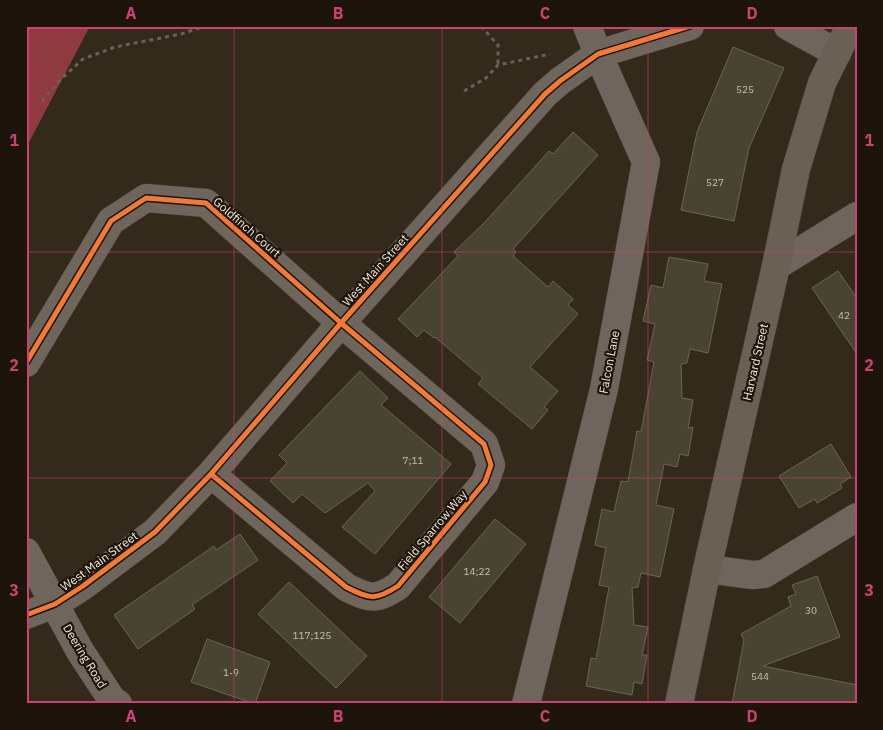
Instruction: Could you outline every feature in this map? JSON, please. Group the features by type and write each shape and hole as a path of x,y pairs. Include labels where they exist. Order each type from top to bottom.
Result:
{"main road":[{"name":"Harvard Street","path":"680,704 707,570 796,169 822,83 850,26"}],"street":[{"name":"Falcon Lane","path":"526,704 604,389 646,162 587,26"},
{"name":"West Main Street","path":"26,615 55,604 155,532 211,474 341,323 545,94 598,54 690,26"},
{"path":"788,26 837,53"},
{"name":"Goldfinch Court","path":"26,363 111,221 146,198 206,203 341,323"},
{"path":"776,266 857,216"},
{"name":"Field Sparrow Way","path":"211,474 346,587 365,596 382,596 398,586 486,482 491,465 484,444 341,323"},
{"path":"707,570 753,575 764,574 857,517"},
{"path":"26,552 55,604"},
{"name":"Deering Road","path":"55,604 80,651 112,700 118,704"}],"path":[{"path":"42,101 61,79 83,59 115,47 181,34 205,26"},
{"path":"481,26 498,45 498,65"},
{"path":"464,91 486,78 498,65 552,54"}],"shaded area":[{"path":"26,26 90,26 26,148"}],"building":[{"path":"733,47 784,68 749,148 734,221 681,210 697,132"},
{"path":"573,132 598,155 513,249 516,252 513,256 548,287 553,281 573,299 568,305 578,314 530,367 558,391 544,407 548,410 532,429 478,384 483,378 435,337 424,330 417,337 398,319 458,256 454,252 485,222 549,151 553,154"},
{"path":"669,257 708,264 704,281 722,284 708,353 690,349 687,363 681,364 682,398 693,400 688,428 693,427 688,456 680,454 677,467 664,464 656,505 674,509 660,577 641,573 638,587 632,588 634,625 648,627 642,655 647,655 642,684 634,682 632,695 586,686 591,658 596,659 609,587 599,585 606,548 595,545 602,509 614,512 621,481 628,482 637,431 641,432 654,362 647,360 655,324 643,321 651,285 663,288"},
{"path":"838,271 857,298 857,354 812,288"},
{"path":"360,371 388,398 381,405 451,464 375,554 342,527 375,491 368,483 325,513 302,494 293,503 270,481 287,463 279,455"},
{"path":"831,444 851,477 840,484 842,488 817,503 815,499 799,508 779,476"},
{"path":"495,519 526,544 460,623 429,597"},
{"path":"240,534 258,560 192,605 195,609 138,649 114,615 214,546 216,550"},
{"path":"817,576 840,637 763,666 857,685 857,704 732,704 744,640 741,634 791,606 788,597 796,594 792,585"},
{"path":"289,582 367,656 336,688 258,614"},
{"path":"207,639 270,662 255,704 191,682"}],"cycle path":[{"path":"26,615 55,604 83,586 155,532 211,474 341,323 545,94 598,54 690,26"},
{"path":"26,363 111,221 146,198 206,203 341,323 484,444 491,465 485,482 398,586 384,594 372,597 346,587 211,474"}]}
